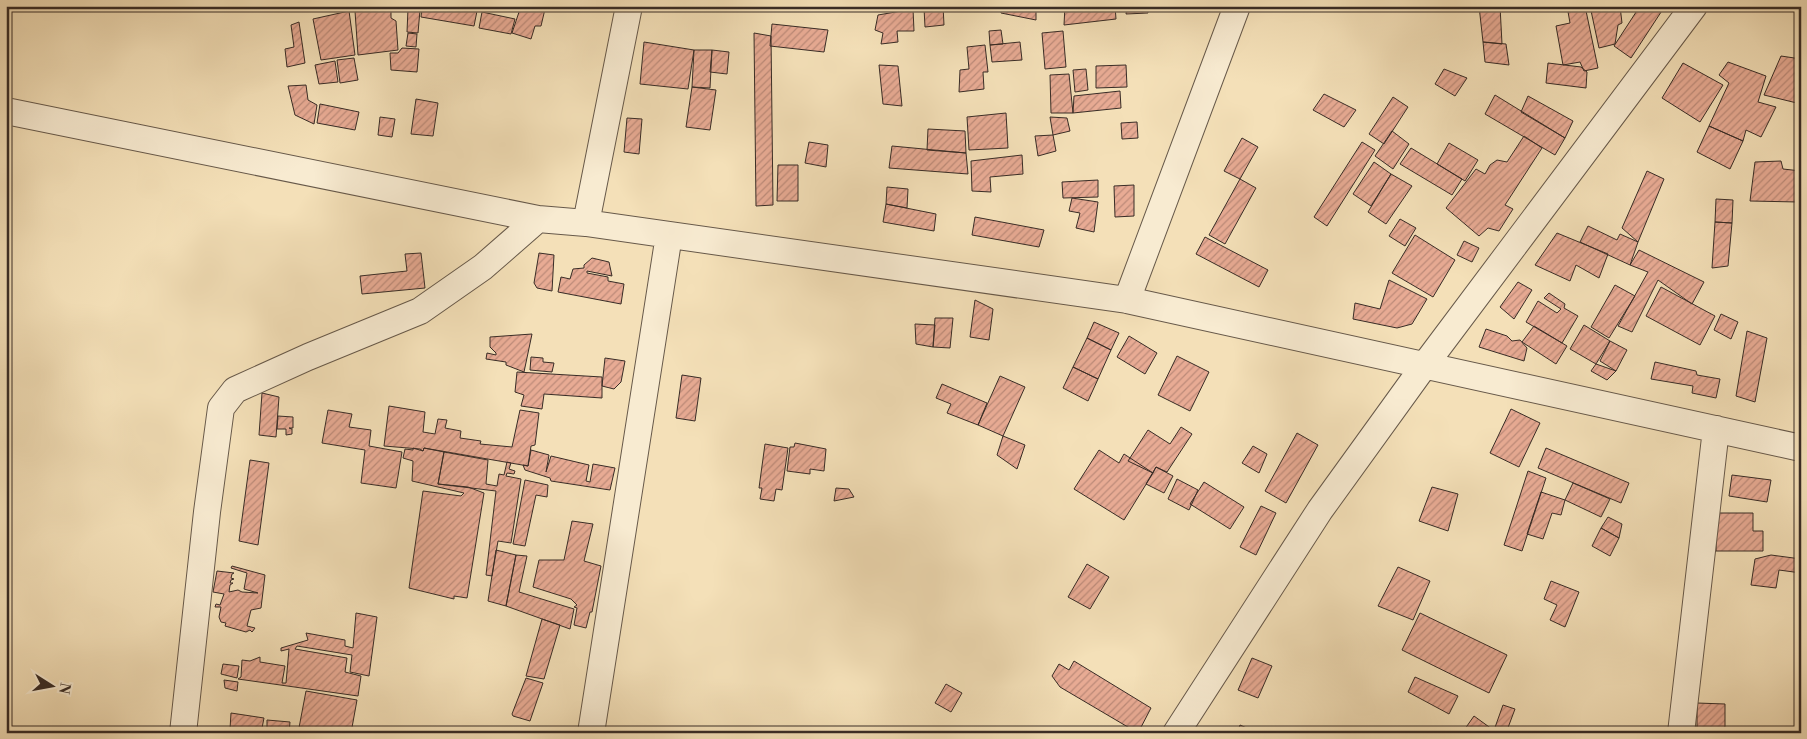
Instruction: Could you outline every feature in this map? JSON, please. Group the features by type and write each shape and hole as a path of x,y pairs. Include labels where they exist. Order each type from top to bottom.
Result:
{"street":[{"path":"586,223 629,6"},
{"path":"1128,300 1237,6"},
{"path":"1176,733 1320,510 1424,366 1694,6"},
{"path":"6,111 538,219 586,223 1128,300 1801,448"},
{"path":"183,733 207,512 221,408 235,390 308,356 420,311 483,267 538,219"},
{"path":"591,733 669,235"},
{"path":"1682,733 1716,429"}],"building":[{"path":"391,6 391,18 396,21 398,50 358,55 355,11"},
{"path":"422,6 478,6 474,26 421,17"},
{"path":"521,6 541,6 545,9 541,26 535,26 531,39 512,33"},
{"path":"878,6 895,6 895,11 878,10"},
{"path":"943,6 944,25 925,27 924,8"},
{"path":"1001,6 1036,6 1036,20 1001,13"},
{"path":"1065,6 1115,6 1116,19 1064,25"},
{"path":"1127,6 1147,6 1148,13 1126,14"},
{"path":"1479,6 1500,6 1502,44 1483,42"},
{"path":"1567,6 1585,6 1598,68 1584,71 1580,62 1563,65 1556,26 1570,23"},
{"path":"1590,6 1620,6 1622,23 1618,25 1615,44 1599,48"},
{"path":"1640,6 1665,6 1631,58 1614,46"},
{"path":"408,9 420,10 418,33 407,32"},
{"path":"913,9 914,31 897,31 898,42 881,44 883,33 875,30 878,15"},
{"path":"349,11 355,55 321,60 313,19"},
{"path":"482,12 515,19 511,34 479,28"},
{"path":"299,22 305,63 287,67 285,49 294,47 291,25"},
{"path":"772,24 828,30 824,52 770,46"},
{"path":"1001,30 1003,44 990,45 989,31"},
{"path":"1063,31 1066,67 1045,69 1042,33"},
{"path":"408,33 417,34 416,47 406,46"},
{"path":"754,33 771,36 773,205 756,206"},
{"path":"644,42 694,50 688,89 640,84"},
{"path":"1020,42 1022,60 992,62 990,45"},
{"path":"1483,42 1506,44 1509,65 1485,62"},
{"path":"985,45 988,72 983,72 984,89 959,92 960,70 969,69 967,47"},
{"path":"402,48 419,49 417,72 391,70 390,53 398,53"},
{"path":"694,50 712,50 710,88 692,87"},
{"path":"712,50 729,52 727,74 710,72"},
{"path":"1781,56 1801,59 1801,104 1764,95"},
{"path":"354,58 358,80 340,83 337,60"},
{"path":"335,61 338,82 319,84 315,65"},
{"path":"1728,62 1766,76 1758,102 1776,107 1761,137 1746,130 1743,141 1709,126 1729,83 1719,75"},
{"path":"1548,63 1581,67 1587,72 1586,88 1546,83"},
{"path":"1683,63 1723,85 1700,122 1662,98"},
{"path":"879,65 898,66 902,106 883,104"},
{"path":"1126,65 1127,87 1096,88 1096,66"},
{"path":"1086,69 1088,90 1075,92 1073,70"},
{"path":"1444,69 1467,78 1455,96 1435,84"},
{"path":"1069,74 1073,113 1051,113 1050,75"},
{"path":"306,85 308,100 317,105 314,124 295,115 288,86"},
{"path":"692,87 716,90 710,130 686,127"},
{"path":"1120,91 1121,108 1073,113 1074,96"},
{"path":"1324,94 1356,110 1344,127 1313,110"},
{"path":"1495,95 1565,138 1555,155 1485,114"},
{"path":"1528,96 1573,121 1565,138 1521,112"},
{"path":"1393,97 1408,107 1384,144 1369,134"},
{"path":"416,99 438,103 433,136 411,134"},
{"path":"320,104 359,112 355,130 317,123"},
{"path":"1006,113 1008,148 969,150 967,117"},
{"path":"380,117 395,119 392,137 378,135"},
{"path":"1050,117 1067,118 1070,131 1053,135"},
{"path":"627,118 642,119 639,154 624,152"},
{"path":"1137,122 1138,138 1122,139 1121,123"},
{"path":"1709,126 1743,141 1730,169 1697,152"},
{"path":"928,129 965,131 966,153 927,150"},
{"path":"1392,131 1409,144 1393,169 1375,156"},
{"path":"1053,135 1056,151 1038,156 1035,136"},
{"path":"1524,136 1542,148 1505,205 1513,209 1499,231 1488,228 1479,236 1446,208 1476,169 1485,174 1490,165 1497,160 1507,162"},
{"path":"1242,138 1258,147 1240,179 1224,171"},
{"path":"809,142 828,145 826,167 805,163"},
{"path":"1362,142 1375,150 1327,226 1314,217"},
{"path":"1449,143 1478,160 1465,181 1437,164"},
{"path":"892,146 966,153 968,174 889,168"},
{"path":"1411,148 1462,179 1452,195 1400,164"},
{"path":"1022,155 1023,174 990,177 991,192 972,191 971,161"},
{"path":"1781,161 1783,169 1801,171 1798,202 1750,201 1755,162"},
{"path":"1374,162 1391,174 1371,206 1353,194"},
{"path":"778,165 798,165 798,201 777,201"},
{"path":"1647,171 1664,179 1638,242 1622,228"},
{"path":"1391,174 1412,186 1386,224 1368,212"},
{"path":"1240,179 1256,188 1225,244 1209,235"},
{"path":"1098,180 1098,197 1063,198 1062,182"},
{"path":"1134,185 1134,216 1115,217 1114,186"},
{"path":"887,187 908,189 907,208 886,204"},
{"path":"1072,198 1098,202 1094,232 1076,228 1080,213 1069,211"},
{"path":"1716,199 1733,200 1732,223 1715,222"},
{"path":"886,204 936,214 934,231 883,222"},
{"path":"975,217 1044,230 1039,247 972,235"},
{"path":"1400,219 1416,228 1405,246 1389,236"},
{"path":"1715,222 1732,223 1728,266 1712,268"},
{"path":"1588,226 1617,240 1620,234 1638,242 1630,265 1580,242"},
{"path":"1557,233 1608,254 1599,278 1576,265 1570,281 1535,265"},
{"path":"1415,235 1455,260 1433,297 1392,273"},
{"path":"1205,237 1268,270 1259,287 1196,254"},
{"path":"1464,241 1479,248 1472,262 1457,255"},
{"path":"1639,250 1704,282 1692,304 1658,280 1632,332 1618,326 1648,272 1630,265"},
{"path":"421,253 425,288 362,294 360,276 407,271 405,254"},
{"path":"539,253 554,255 552,291 537,288 534,283"},
{"path":"592,258 609,262 612,276 587,271 587,273 608,277 608,281 624,284 621,304 558,292 561,277 570,279 573,269 584,268 584,265"},
{"path":"1389,280 1427,299 1412,324 1397,328 1353,319 1355,303 1380,309"},
{"path":"1518,282 1532,290 1514,319 1500,307"},
{"path":"1615,285 1635,296 1609,338 1591,327"},
{"path":"1661,287 1715,316 1700,345 1646,316"},
{"path":"1549,293 1565,304 1564,308 1578,316 1562,343 1526,322 1538,301 1557,313 1561,309 1544,298"},
{"path":"975,300 993,309 989,340 970,337"},
{"path":"1721,314 1738,322 1731,339 1714,330"},
{"path":"935,318 953,318 950,348 933,347"},
{"path":"1094,322 1119,333 1111,350 1087,338"},
{"path":"915,324 935,325 933,347 916,344"},
{"path":"1584,325 1610,341 1596,364 1570,349"},
{"path":"1534,326 1567,346 1556,364 1522,342"},
{"path":"1486,329 1507,336 1512,341 1520,340 1527,348 1524,361 1479,347"},
{"path":"1747,331 1767,338 1755,402 1736,396"},
{"path":"532,334 524,372 506,365 506,362 486,359 487,353 496,355 490,347 490,337"},
{"path":"1129,336 1157,353 1145,374 1117,357"},
{"path":"1087,338 1111,350 1098,379 1073,367"},
{"path":"1610,341 1627,350 1616,371 1600,361"},
{"path":"1177,356 1209,372 1190,411 1158,395"},
{"path":"531,357 543,358 543,362 554,363 552,372 530,370"},
{"path":"605,358 625,361 621,382 614,389 602,386"},
{"path":"1655,362 1696,371 1697,375 1720,379 1716,398 1692,393 1693,386 1651,379"},
{"path":"1596,364 1616,371 1607,380 1591,371"},
{"path":"1073,367 1098,379 1088,401 1063,388"},
{"path":"517,372 602,377 602,398 544,394 542,409 521,406 524,395 515,392"},
{"path":"682,375 701,378 695,421 676,418"},
{"path":"1000,376 1025,387 1003,436 978,425"},
{"path":"942,384 987,403 978,425 947,413 951,404 936,398"},
{"path":"262,393 279,397 276,437 259,435"},
{"path":"389,406 425,412 423,432 435,434 438,419 447,420 445,428 461,431 460,438 481,441 480,444 512,447 520,410 539,413 535,445 531,446 528,466 424,448 423,451 420,449 384,446"},
{"path":"1511,409 1540,423 1519,467 1490,453"},
{"path":"328,410 352,414 349,427 371,430 369,446 402,452 396,488 361,483 365,450 322,443"},
{"path":"278,416 293,417 293,428 289,428 292,429 292,434 286,435 286,429 277,429"},
{"path":"1181,427 1192,434 1167,472 1156,467 1153,473 1128,461 1148,430 1170,444"},
{"path":"1297,433 1318,445 1286,503 1265,491"},
{"path":"1003,436 1025,445 1017,469 997,455"},
{"path":"795,443 826,449 824,471 810,469 810,474 787,471 790,447 794,447"},
{"path":"765,444 788,448 782,490 776,489 774,501 760,499 762,488 759,488"},
{"path":"1253,446 1267,454 1259,473 1242,463"},
{"path":"413,448 423,451 424,448 444,452 438,484 468,487 484,493 467,598 454,596 454,599 409,588 423,491 461,496 464,493 412,481 413,461 403,458 405,449 413,450"},
{"path":"1546,448 1629,483 1621,503 1538,468"},
{"path":"531,450 549,455 546,472 551,456 589,465 586,481 590,482 593,464 615,468 610,490 551,481 550,478 525,470 523,465 528,466"},
{"path":"1099,450 1119,463 1124,454 1153,473 1124,520 1074,489"},
{"path":"444,452 488,460 486,484 497,486 499,474 504,475 507,462 511,463 509,469 515,471 514,474 507,473 506,476 521,479 511,543 498,541 492,576 486,575 496,491 438,484"},
{"path":"250,460 269,463 258,545 239,541"},
{"path":"1156,467 1173,476 1164,493 1146,484"},
{"path":"1528,471 1546,478 1522,551 1504,545"},
{"path":"1732,475 1771,480 1767,502 1729,496"},
{"path":"1177,479 1198,490 1189,510 1168,499"},
{"path":"525,480 548,485 547,497 536,495 525,546 513,544"},
{"path":"1204,482 1244,507 1230,529 1190,504"},
{"path":"1573,483 1610,499 1601,517 1565,500"},
{"path":"1432,487 1458,494 1448,531 1419,521"},
{"path":"836,488 849,489 854,497 834,501"},
{"path":"1541,492 1565,500 1561,515 1552,513 1543,539 1527,534"},
{"path":"1261,506 1276,513 1256,555 1240,547"},
{"path":"1716,513 1753,513 1753,531 1763,531 1763,551 1716,551"},
{"path":"1608,517 1622,524 1619,538 1601,528"},
{"path":"572,521 593,524 584,561 601,566 592,612 590,612 586,628 574,625 577,608 574,607 577,605 571,599 533,587 539,560 564,560"},
{"path":"1601,528 1619,538 1610,556 1592,546"},
{"path":"496,550 516,555 506,606 488,601"},
{"path":"516,555 527,556 519,592 574,609 570,629 506,606"},
{"path":"1771,555 1801,559 1801,573 1779,570 1776,588 1751,585 1755,559"},
{"path":"1087,564 1109,577 1090,609 1068,597"},
{"path":"232,566 265,575 261,608 251,610 247,626 255,628 252,632 250,630 246,632 225,626 226,623 221,622 219,617 221,607 215,607 216,604 220,605 224,594 213,592 217,571 234,573 232,574 231,578 234,579 231,580 230,583 233,583 230,585 229,592 238,590 258,593 244,589 247,573 231,568"},
{"path":"1398,567 1430,581 1413,620 1378,606"},
{"path":"1551,581 1579,592 1565,627 1550,620 1557,605 1544,599"},
{"path":"356,613 377,617 369,676 350,672 352,655 297,646 295,649 347,658 345,672 361,676 358,696 238,679 241,677 242,660 250,661 260,657 260,662 285,666 282,683 286,683 289,649 281,651 281,648 308,640 306,633 345,640 345,646 353,648"},
{"path":"1420,613 1507,655 1489,693 1402,650"},
{"path":"542,619 560,625 544,679 526,676"},
{"path":"1252,658 1272,666 1258,698 1238,690"},
{"path":"1074,661 1151,708 1138,733 1060,687 1052,676 1059,664 1069,670"},
{"path":"223,664 239,666 237,678 221,674"},
{"path":"1415,677 1458,696 1449,714 1408,692"},
{"path":"526,678 543,683 530,721 513,716 512,714"},
{"path":"224,680 238,682 237,691 225,688"},
{"path":"946,684 962,693 951,712 935,703"},
{"path":"306,691 357,700 351,733 298,733"},
{"path":"1697,703 1725,704 1725,727 1715,730 1715,733 1697,733"},
{"path":"1503,705 1515,709 1506,733 1493,733"},
{"path":"231,713 264,718 261,733 225,733 226,729 230,729"},
{"path":"1474,716 1496,732 1462,733"},
{"path":"267,720 290,722 289,733 267,733"},
{"path":"1240,725 1258,733 1237,733"}]}
